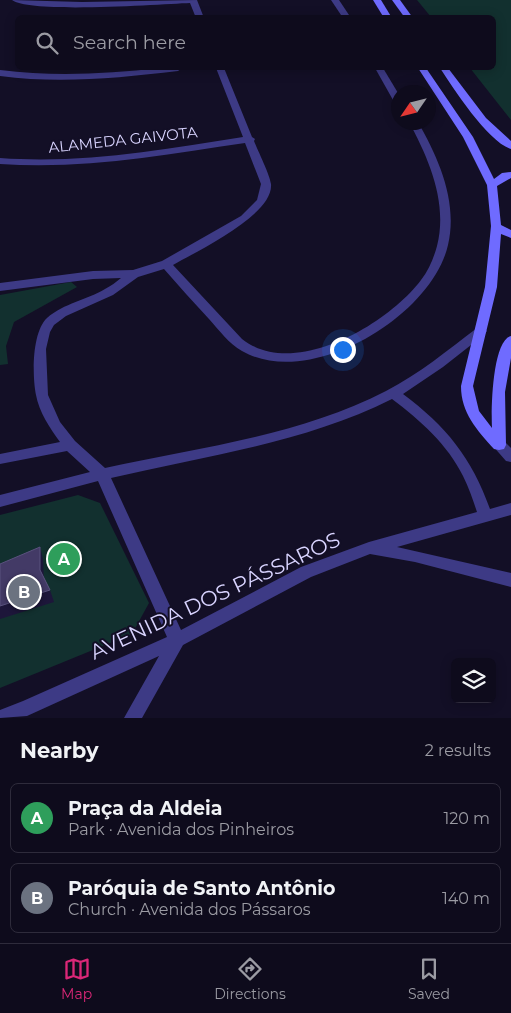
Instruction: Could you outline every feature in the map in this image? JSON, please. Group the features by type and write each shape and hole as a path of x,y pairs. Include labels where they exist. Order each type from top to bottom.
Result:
{"main road":[{"path":"377,0 386,15"},
{"path":"396,0 407,15"},
{"path":"423,70 468,137 492,185 496,226 491,287 467,386 467,396 471,412 499,445"},
{"path":"446,70 480,116 499,137 511,146"},
{"path":"492,185 506,175 511,175"},
{"path":"496,226 511,235"},
{"path":"499,445 496,404 499,381 511,340"}],"street":[{"path":"16,0 75,5 115,5 193,0 199,15"},
{"path":"335,0 345,15"},
{"path":"0,73 46,78 112,76 162,70"},
{"path":"0,287 93,276 134,274 166,264 246,218 262,201 266,184 221,70"},
{"path":"379,70 391,89"},
{"path":"166,264 231,336 246,348 259,354 281,358 300,358 333,349 361,335 405,305 423,287 435,266 443,242 445,207 439,179 425,143 417,130"},
{"name":"ALAMEDA GAIVOTA","path":"0,161 53,164 85,162 250,140"},
{"path":"134,274 108,292 62,313 50,322 44,332 40,349 42,396 54,424 70,445 102,474 176,640 134,718"},
{"path":"93,276 108,292"},
{"path":"0,501 102,474 288,433 343,415 393,393 446,359 481,331"},
{"path":"393,393 417,411 454,450 468,471 486,517"},
{"path":"0,459 70,445"},
{"path":"499,445 511,457"},
{"name":"AVENIDA DOS PÁSSAROS","path":"0,718 27,708 176,640 306,572 369,548 511,509"},
{"path":"369,548 415,556 511,580"}],"green space":[{"path":"417,0 511,0 511,120 472,70 496,70 496,15 429,15"},
{"path":"71,282 77,287 14,322 6,346 8,364 0,365 0,295"},
{"path":"78,495 100,503 149,603 132,634 0,688 0,515"}],"building":[{"path":"40,547 40,570 50,590 0,606 0,564"}],"place":[{"name":"Praça da Aldeia","path":"64,559"},
{"name":"Paróquia de Santo Antônio","path":"24,592"}]}
